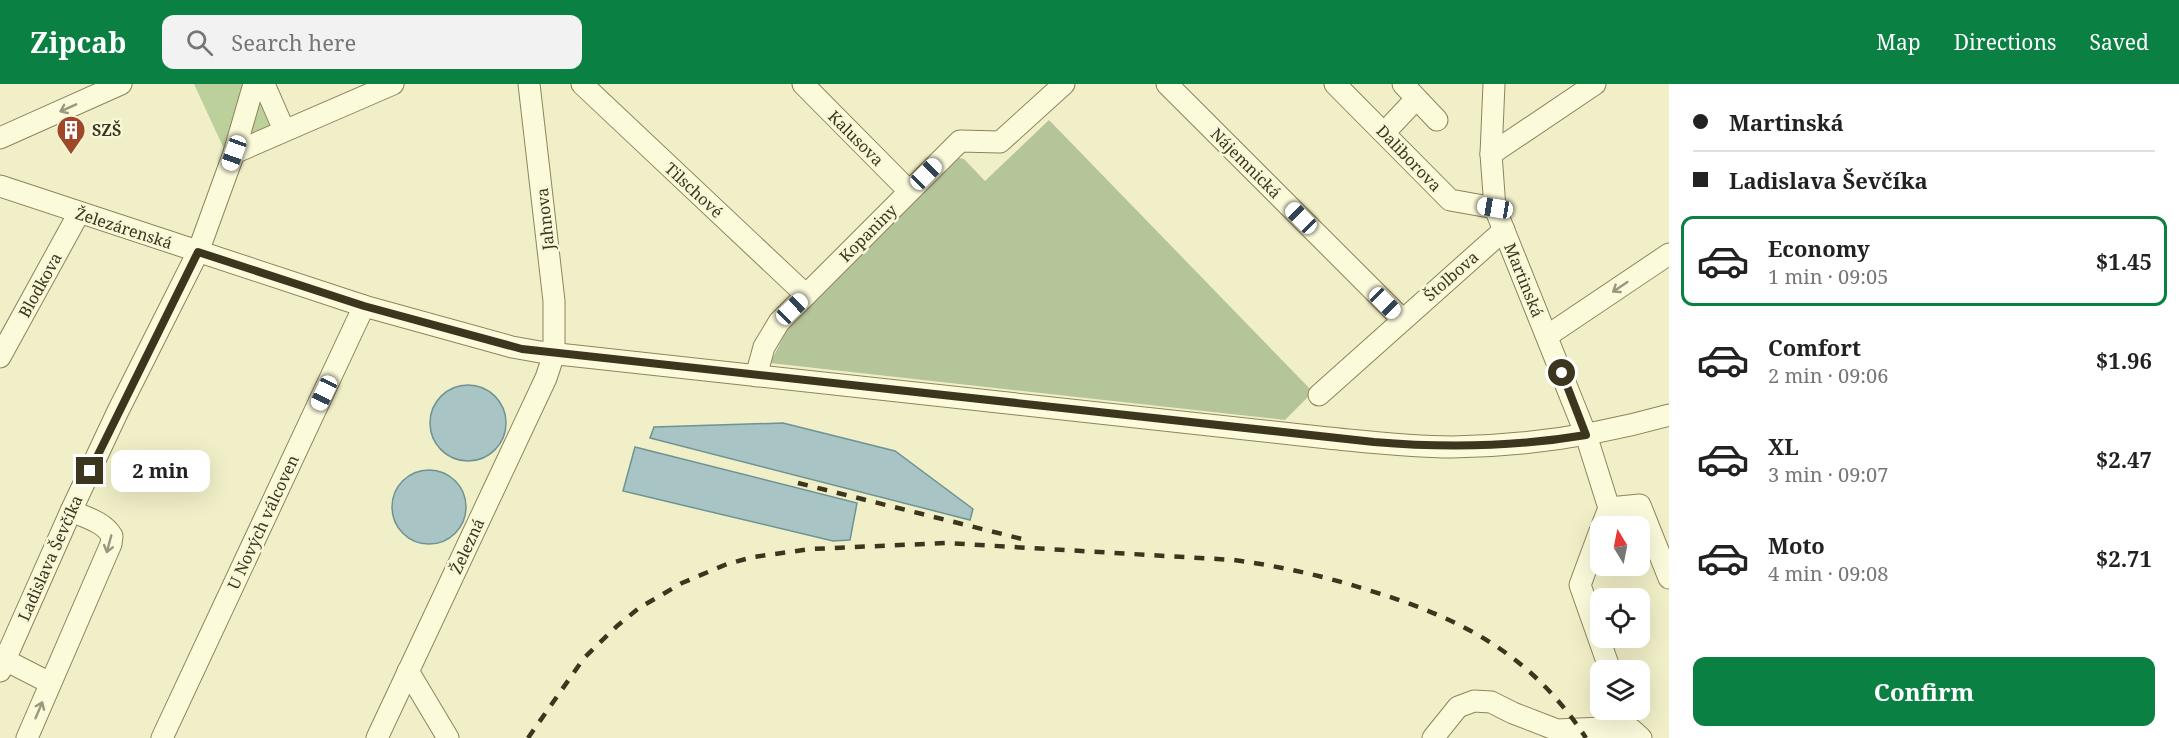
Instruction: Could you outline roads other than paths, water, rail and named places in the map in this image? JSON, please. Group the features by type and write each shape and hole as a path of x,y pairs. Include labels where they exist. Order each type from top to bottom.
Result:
{"street":[{"path":"0,138 122,84"},
{"name":"Ladislava Ševčíka","path":"2,665 71,510 198,252 234,153 254,84"},
{"path":"264,84 284,130"},
{"path":"234,153 393,84"},
{"name":"Jahnova","path":"530,84 554,301 554,354"},
{"name":"Tilschové","path":"582,84 806,295"},
{"name":"Kalusova","path":"803,84 909,191"},
{"name":"Kopaniny","path":"756,376 761,355 773,331 960,141 1000,142 1064,84"},
{"name":"Nájemnická","path":"1167,84 1402,319"},
{"name":"Martinská","path":"1494,84 1491,154 1495,208 1586,435 1606,516"},
{"path":"1491,154 1595,84"},
{"name":"Daliborova","path":"1339,85 1450,200 1495,208"},
{"path":"1384,133 1410,91 1437,120"},
{"name":"Železárenská","path":"0,186 364,306 512,347 554,354 1398,444 1450,447 1586,435 1669,415"},
{"name":"Blodkova","path":"0,357 79,213"},
{"name":"Štolbova","path":"1319,395 1504,230"},
{"path":"1547,336 1669,254"},
{"name":"U Nových válcoven","path":"162,738 364,306"},
{"name":"Železná","path":"377,738 546,378 554,354"},
{"path":"1609,516 1640,505 1644,516"},
{"path":"27,738 111,544 112,536 109,529 71,510"},
{"path":"1650,530 1669,578"},
{"path":"1590,558 1580,585 1606,660"},
{"path":"2,665 50,683"},
{"path":"408,671 448,738"},
{"path":"1433,738 1458,707 1474,701 1491,702 1557,730 1632,725"}],"water":[{"path":"468,385 483,388 495,396 503,408 506,423 503,438 495,450 483,458 468,461 453,458 441,450 433,438 430,423 433,408 441,396 453,388"},
{"path":"783,423 895,451 973,509 970,520 650,438 654,427"},
{"path":"635,447 857,503 850,540 833,541 623,491"},
{"path":"422,470 436,470 450,476 460,486 466,500 466,514 460,528 450,538 436,544 422,544 408,538 398,528 392,514 392,500 398,486 408,476"}],"railway":[{"path":"798,483 1030,541"},
{"path":"528,738 584,658 639,608 682,583 727,564 753,557 811,549 946,543 1234,560 1301,572 1351,585 1434,613 1491,643 1542,683 1586,738"}],"place":[{"name":"SZŠ","path":"71,156"}]}
